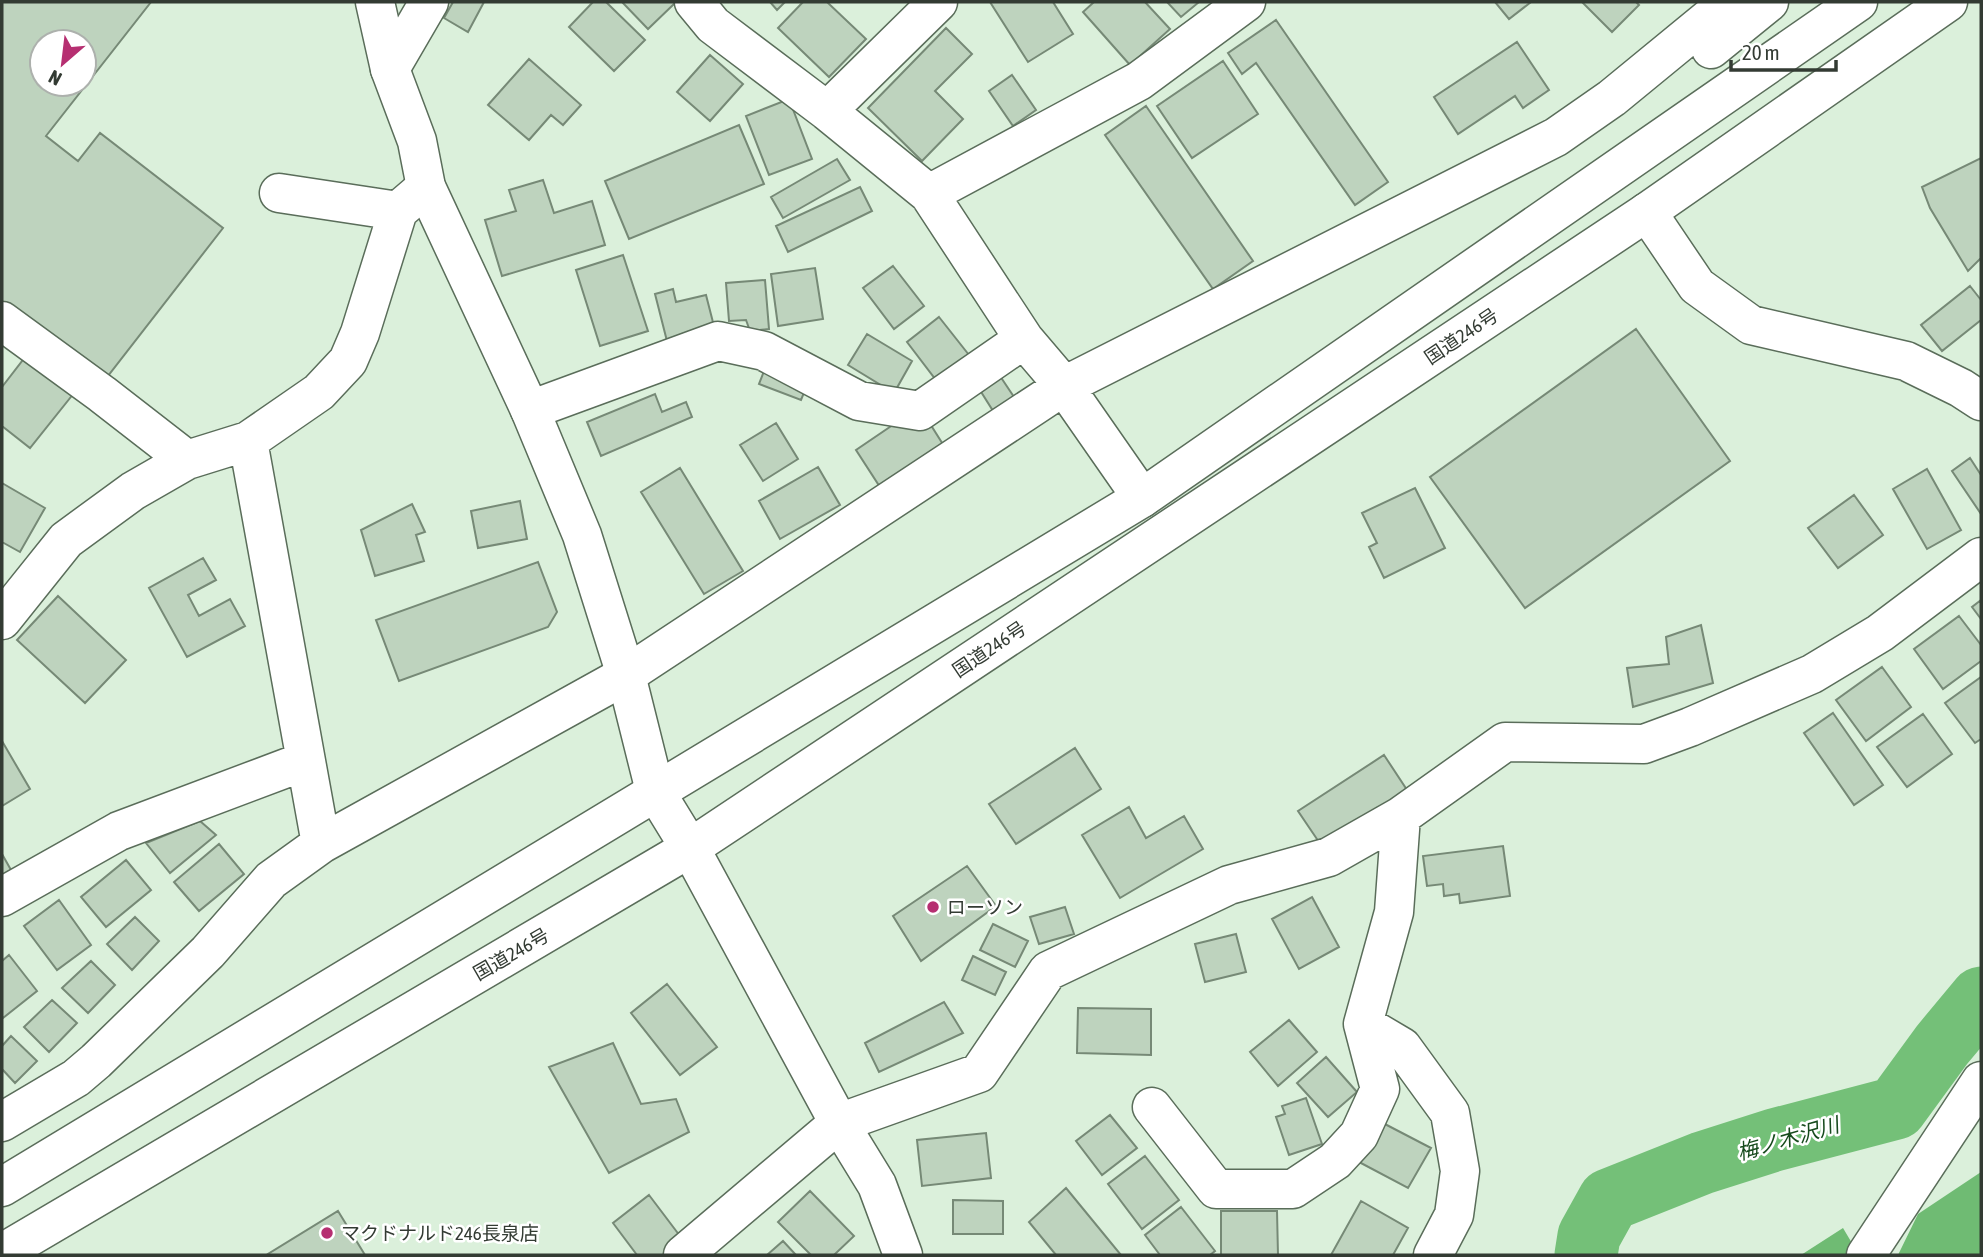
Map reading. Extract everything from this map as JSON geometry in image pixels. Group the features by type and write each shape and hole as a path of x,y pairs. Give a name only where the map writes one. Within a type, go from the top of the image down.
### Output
{"main road":[{"path":"4,611 66,540 133,491 187,460 248,441 319,392 348,361 412,199 417,141 390,69 375,2"},
{"path":"390,69 429,2"},
{"path":"694,2 713,25 827,111 929,194 1024,339 1065,386 1142,498"},
{"path":"827,111 938,2"},
{"path":"929,194 1139,81 1246,2"},
{"path":"2,1122 76,1078 96,1061 208,952 271,880 321,844 626,675 1065,386 1556,137 1612,98 1729,2"},
{"path":"1612,98 1642,105 1769,2"},
{"path":"2,1187 1142,498 1858,2"},
{"name":"国道246号","path":"2,1253 690,848 1647,212 1948,2"},
{"path":"279,193 412,199"},
{"path":"412,199 530,410 582,535 626,675 655,791 690,848 839,1123 877,1185 903,1255"},
{"path":"1647,212 1697,286 1751,325 1906,361 1981,401"},
{"path":"2,321 187,460"},
{"path":"530,410 718,341 764,351 859,401 920,411 1024,339"},
{"path":"248,441 321,844"},
{"path":"683,1255 839,1123 979,1073 1048,971 1229,885 1329,857 1401,816 1505,743 1644,744 1812,674 1880,633 1981,557"},
{"path":"2,897 119,831 305,761"},
{"path":"1152,1107 1216,1189 1293,1189 1335,1161 1359,1135 1380,1089 1363,1024 1394,912 1401,816"},
{"path":"1363,1024 1402,1047 1450,1113 1460,1171 1454,1215 1433,1255"},
{"path":"1866,1255 1981,1081"}],"green space":[{"path":"1981,1172 1981,1255 1898,1255 1918,1214"},
{"path":"1843,1228 1859,1255 1801,1255"}],"building":[{"path":"2,2 151,2 98,70 98,28 28,28 28,98 76,98 46,136 78,161 100,133 223,228 104,381 2,301"},
{"path":"453,2 484,2 468,32 444,18"},
{"path":"593,2 606,2 645,40 614,71 569,27"},
{"path":"622,2 673,2 675,3 648,29"},
{"path":"770,2 785,2 777,10"},
{"path":"803,2 827,2 866,39 829,77 778,28"},
{"path":"990,2 1053,2 1073,34 1028,62"},
{"path":"1094,2 1145,2 1170,29 1130,65 1083,12"},
{"path":"1167,2 1199,2 1181,17"},
{"path":"1495,2 1531,2 1509,19"},
{"path":"1582,2 1636,2 1639,5 1612,32"},
{"path":"1276,20 1388,182 1355,205 1256,63 1242,74 1228,53"},
{"path":"946,28 972,54 935,91 963,119 922,161 868,108"},
{"path":"1517,42 1549,90 1523,108 1515,96 1458,134 1434,97"},
{"path":"710,55 743,84 710,121 677,92"},
{"path":"529,59 581,105 563,125 551,115 529,140 488,105"},
{"path":"1223,61 1258,114 1192,158 1157,106"},
{"path":"1012,75 1036,110 1013,126 989,91"},
{"path":"789,99 812,159 769,175 746,116"},
{"path":"1146,106 1253,261 1213,289 1105,135"},
{"path":"739,125 764,184 629,239 605,181"},
{"path":"1981,158 1981,258 1968,271 1930,208 1922,187"},
{"path":"837,159 850,180 783,218 771,197"},
{"path":"543,180 554,213 592,201 605,245 502,276 485,220 516,211 509,190"},
{"path":"860,187 872,211 788,252 776,226"},
{"path":"623,255 648,331 600,346 576,270"},
{"path":"893,266 924,306 894,329 863,288"},
{"path":"815,268 823,319 778,326 771,274"},
{"path":"765,280 769,329 750,331 746,320 729,321 726,283"},
{"path":"1970,286 1981,300 1981,320 1942,351 1921,325"},
{"path":"673,289 676,302 706,295 716,334 668,345 655,294"},
{"path":"939,317 969,355 936,380 907,342"},
{"path":"1636,329 1730,461 1525,608 1430,477"},
{"path":"867,334 912,361 894,393 848,365"},
{"path":"26,356 74,393 30,448 2,426 2,387"},
{"path":"768,361 810,378 801,400 759,384"},
{"path":"998,373 1016,400 995,414 978,387"},
{"path":"655,394 662,412 686,402 692,417 601,456 587,422"},
{"path":"906,416 927,419 944,446 880,487 856,450"},
{"path":"776,423 798,459 763,481 740,445"},
{"path":"1970,458 1981,475 1981,514 1952,471"},
{"path":"818,467 840,505 780,539 759,501"},
{"path":"680,468 743,571 704,594 641,492"},
{"path":"1927,469 1961,530 1927,549 1893,489"},
{"path":"2,483 45,508 20,552 2,542"},
{"path":"1415,488 1445,548 1384,578 1369,547 1377,543 1362,513"},
{"path":"1854,495 1883,535 1838,568 1808,528"},
{"path":"520,501 527,539 478,548 471,511"},
{"path":"412,504 425,532 416,535 424,561 375,576 361,530"},
{"path":"203,558 216,580 188,595 199,616 230,599 245,626 187,657 149,588"},
{"path":"538,562 557,612 548,627 399,681 376,620"},
{"path":"58,596 126,660 85,703 17,640"},
{"path":"1981,600 1981,619 1972,607"},
{"path":"1959,616 1981,645 1981,661 1943,689 1914,649"},
{"path":"1701,625 1713,683 1633,707 1627,668 1669,664 1666,637"},
{"path":"1882,667 1911,707 1866,741 1836,700"},
{"path":"1981,677 1981,739 1975,743 1945,703"},
{"path":"1833,713 1883,785 1854,805 1804,733"},
{"path":"1923,714 1952,754 1907,787 1877,747"},
{"path":"2,741 30,789 2,806"},
{"path":"1075,748 1101,789 1016,844 989,804"},
{"path":"1384,755 1411,796 1325,851 1298,811"},
{"path":"1129,807 1146,838 1184,816 1203,849 1120,898 1082,835"},
{"path":"200,821 216,835 170,873 146,843"},
{"path":"219,844 244,874 199,911 174,882"},
{"path":"1503,846 1510,896 1460,903 1459,894 1444,896 1443,884 1427,886 1423,856"},
{"path":"2,854 11,870 2,876"},
{"path":"126,860 151,890 106,927 81,897"},
{"path":"967,866 996,906 921,961 893,916"},
{"path":"1312,897 1339,947 1299,969 1272,919"},
{"path":"59,900 91,945 57,970 24,926"},
{"path":"1065,907 1074,934 1039,944 1030,917"},
{"path":"135,917 159,941 132,970 107,944"},
{"path":"993,924 1028,941 1015,967 980,950"},
{"path":"1236,934 1246,972 1205,982 1195,944"},
{"path":"9,955 37,991 3,1018 2,961"},
{"path":"973,956 1006,972 995,995 962,980"},
{"path":"91,961 115,985 88,1013 62,988"},
{"path":"667,984 717,1047 680,1075 631,1013"},
{"path":"52,1000 77,1023 49,1052 24,1027"},
{"path":"944,1002 963,1033 879,1072 865,1043"},
{"path":"1078,1008 1151,1009 1151,1055 1077,1053"},
{"path":"1289,1020 1317,1052 1278,1086 1250,1052"},
{"path":"11,1036 37,1061 15,1083 2,1069 2,1046"},
{"path":"613,1043 641,1104 676,1099 689,1132 609,1173 549,1067"},
{"path":"1326,1057 1357,1092 1328,1117 1297,1083"},
{"path":"1306,1098 1322,1144 1289,1155 1276,1117 1285,1114 1282,1106"},
{"path":"1110,1115 1137,1148 1102,1175 1076,1141"},
{"path":"1381,1122 1431,1148 1408,1188 1359,1162"},
{"path":"986,1133 991,1178 922,1186 917,1140"},
{"path":"1145,1156 1179,1200 1142,1229 1108,1184"},
{"path":"1066,1188 1121,1255 1056,1255 1029,1222"},
{"path":"810,1191 854,1236 834,1255 811,1255 778,1222"},
{"path":"649,1195 683,1240 663,1255 637,1255 613,1223"},
{"path":"953,1200 1003,1201 1003,1234 953,1234"},
{"path":"1361,1201 1408,1228 1393,1255 1331,1255"},
{"path":"1181,1207 1215,1251 1210,1255 1160,1255 1145,1235"},
{"name":"マクドナルド246長泉店","path":"338,1211 365,1255 268,1254"},
{"path":"1221,1211 1277,1211 1278,1255 1221,1255"},
{"path":"783,1241 796,1255 767,1255"}],"waterway":[{"name":"梅ノ木沢川","path":"1586,1255 1589,1236 1609,1200 1702,1163 1774,1140 1896,1108 1942,1045 1981,998"}],"place":[{"name":"ローソン","path":"933,907"},
{"name":"マクドナルド246長泉店","path":"327,1233"}]}
